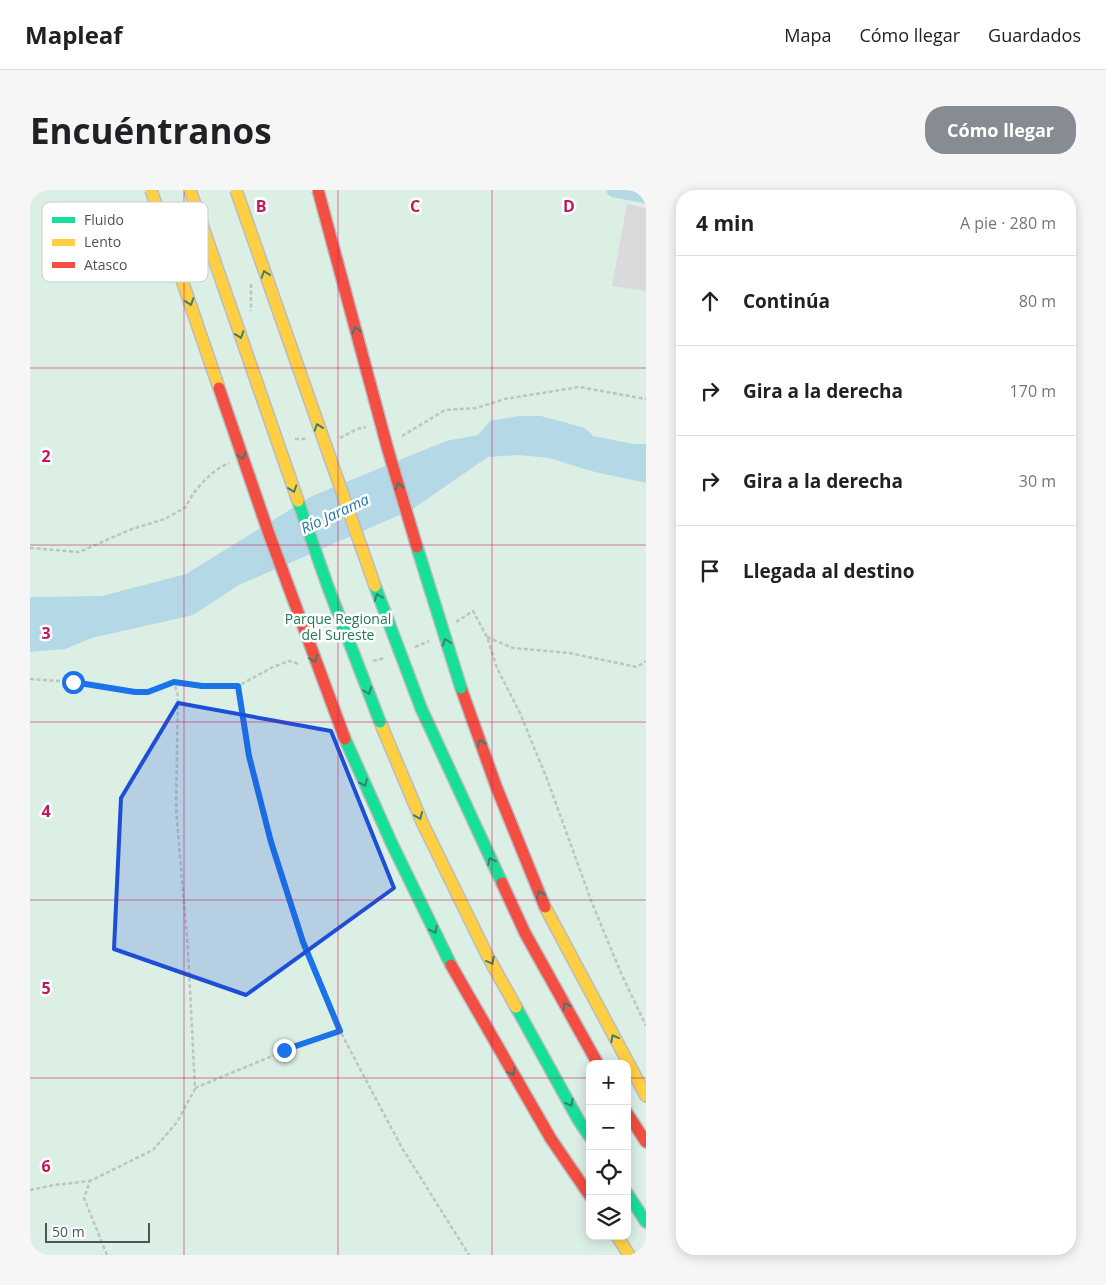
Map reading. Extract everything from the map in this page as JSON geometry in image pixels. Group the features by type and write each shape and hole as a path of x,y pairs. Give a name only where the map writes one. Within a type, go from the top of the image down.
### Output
{"highway":[{"path":"151,190 155,202"},
{"path":"190,190 194,202"},
{"path":"236,190 367,566 421,708 526,933 596,1060"},
{"path":"318,190 388,450 426,578 461,688 496,786 550,918 646,1096"},
{"path":"208,242 316,553 380,722 422,822 487,955 586,1131"},
{"path":"182,282 268,534 344,739 392,844 455,973 551,1139 589,1195"},
{"path":"631,1119 646,1142"},
{"path":"628,1195 646,1222"},
{"path":"619,1240 629,1255"}],"path":[{"path":"394,433 402,436 444,410 476,408 505,399 579,387 646,399"},
{"path":"333,438 342,438 357,429 371,427"},
{"path":"290,439 307,438"},
{"path":"30,548 79,552 132,529 165,519 186,507 190,496 220,467 236,461"},
{"path":"473,611 487,637 497,668 520,712 547,779 592,903 621,974 646,1026"},
{"path":"487,637 513,648 569,653 620,665 637,667 646,662"},
{"path":"30,679 73,682 135,692 148,692 174,682 202,686 238,686 273,667 290,661 302,664"},
{"path":"30,1190 90,1181 153,1150 177,1122 195,1089 188,950 176,809 178,696 174,682"},
{"path":"238,686 249,756 271,842 303,942 340,1031 402,1148 469,1255"},
{"path":"195,1089 284,1050 340,1031"},
{"path":"90,1181 84,1198 107,1255"}],"highlighted area":[{"path":"178,703 331,731 394,888 246,995 114,949 121,798"}],"green space":[{"name":"Parque Regional del Sureste","path":"30,190 646,190 646,1255 30,1255"}],"water":[{"name":"Río Jarama","path":"519,416 541,416 585,428 593,436 634,444 646,444 646,483 591,471 549,458 519,455 488,457 411,510 239,585 193,615 92,638 65,649 30,652 30,597 102,596 186,574 312,496 446,441 478,435 490,421"}],"building":[{"path":"627,204 646,208 646,291 612,286"}],"waterway":[{"path":"614,190 646,196"}],"traffic: fast":[{"path":"298,501 328,587 380,722"},
{"path":"417,547 461,688"},
{"path":"375,586 421,708"},
{"path":"421,708 502,883"},
{"path":"345,739 392,844 451,965"},
{"path":"516,1007 586,1131"},
{"path":"628,1195 646,1222"}],"traffic: slow":[{"path":"151,190 155,202"},
{"path":"190,190 194,202"},
{"path":"236,190 375,586"},
{"path":"208,242 298,501"},
{"path":"183,282 219,388"},
{"path":"380,722 422,822 487,955 516,1007"},
{"path":"545,907 646,1096"},
{"path":"620,1240 629,1255"}],"traffic: jam":[{"path":"318,190 388,450 417,547"},
{"path":"219,388 269,534 345,739"},
{"path":"461,688 496,786 545,907"},
{"path":"502,883 525,933 596,1060"},
{"path":"451,965 551,1139 589,1195"},
{"path":"631,1119 646,1142"}],"route":[{"path":"73,682 135,692 148,692 174,682 202,686 238,686 249,756 271,842 303,942 340,1031 284,1050"}]}
